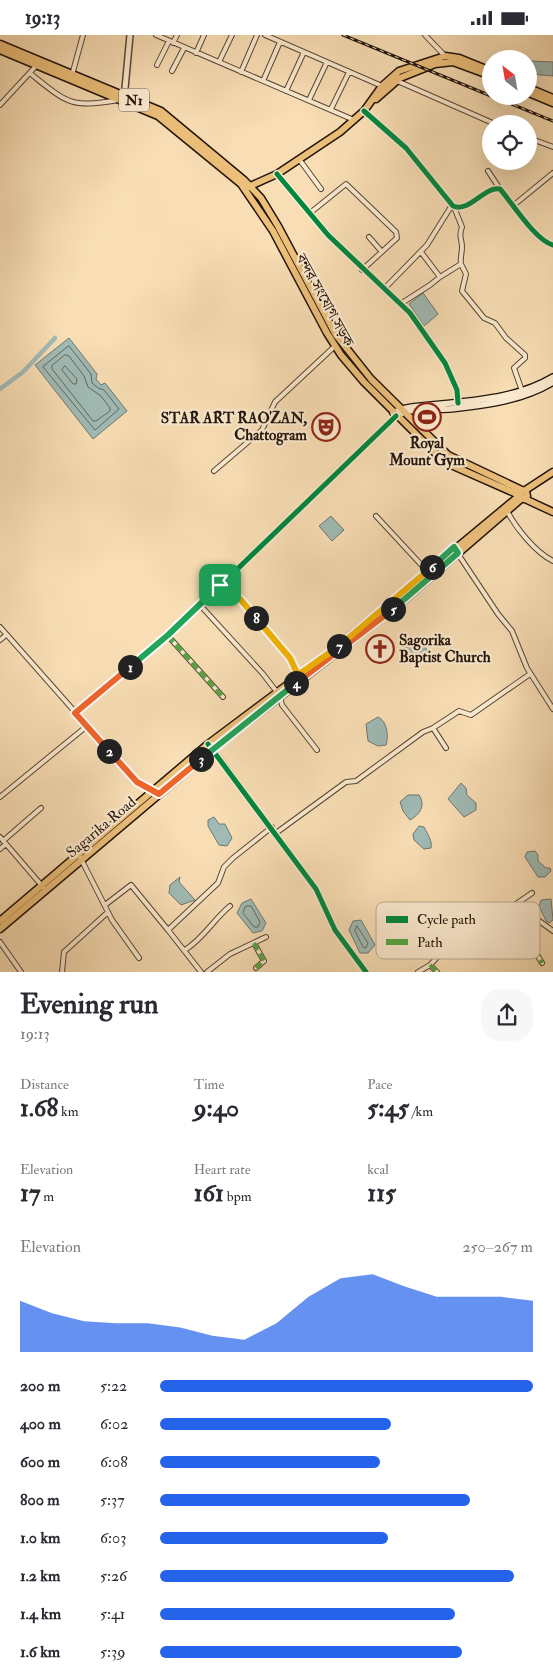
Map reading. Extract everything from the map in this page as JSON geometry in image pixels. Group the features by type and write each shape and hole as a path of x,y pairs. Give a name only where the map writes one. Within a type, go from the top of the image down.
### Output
{"main road":[{"name":"N1","path":"0,44 72,75 122,100"},
{"name":"N1","path":"0,50 158,116 247,187"},
{"path":"366,108 382,86 399,71 447,59 463,59 482,67"},
{"path":"247,187 277,174 354,120 395,80 447,59 482,73"},
{"path":"538,91 553,98"},
{"path":"538,97 553,103"},
{"name":"বন্দর সংযোগ সড়ক","path":"247,187 335,346 364,382 398,413"},
{"name":"বন্দর সংযোগ সড়ক","path":"247,187 260,198 278,226 336,335 398,413 444,462 479,479 553,508"},
{"path":"398,413 505,396 522,391 553,377"},
{"path":"398,413 500,402 536,391 553,382"},
{"path":"278,694 401,599 456,550 553,472"},
{"path":"523,495 553,477"},
{"name":"বন্দর সংযোগ সড়ক","path":"523,495 553,512"},
{"path":"278,694 298,675 401,599 427,571 456,550"},
{"name":"Sagarika Road","path":"0,921 80,858 210,746 278,694"},
{"name":"Sagarika Road","path":"0,929 44,888"}],"street":[{"path":"72,75 83,35"},
{"path":"31,74 62,99 74,104 122,100 130,35"},
{"path":"156,35 354,120"},
{"path":"157,65 177,35"},
{"path":"196,53 204,35"},
{"path":"219,62 232,35"},
{"path":"241,72 257,35"},
{"path":"265,35 382,86"},
{"path":"425,35 447,59"},
{"path":"263,81 280,42"},
{"path":"172,71 184,48"},
{"path":"286,91 304,52"},
{"path":"309,100 327,63"},
{"path":"0,105 31,74 36,66"},
{"path":"331,109 349,72"},
{"path":"395,80 482,118"},
{"path":"366,108 406,148 452,206 462,227 459,235 462,247 459,256 466,274 462,291 484,319 495,323 506,338 525,355 525,358 514,369 522,391"},
{"path":"537,141 553,147"},
{"path":"299,159 321,189"},
{"path":"488,171 500,189 540,237 553,245"},
{"path":"514,205 553,173"},
{"path":"277,174 362,270 402,303 445,363 456,390 458,403"},
{"path":"310,213 346,184 398,235 362,270"},
{"path":"452,206 462,207 494,189 500,189"},
{"path":"385,288 421,252 452,206"},
{"path":"369,237 382,252"},
{"path":"421,252 440,277"},
{"path":"402,303 461,264"},
{"path":"214,471 262,430 275,402 335,346"},
{"path":"75,713 168,635 398,413"},
{"path":"506,509 511,519 531,542 553,561"},
{"path":"376,516 427,571"},
{"path":"456,550 498,614 512,631 530,674 553,709"},
{"path":"220,585 241,600 290,658 298,675"},
{"path":"200,605 263,674 278,694 282,705 317,750"},
{"path":"0,627 137,782 157,792"},
{"path":"0,640 6,635"},
{"path":"168,635 223,697"},
{"path":"276,833 346,783 356,781 423,732 433,728 459,711 471,715 530,674"},
{"path":"0,797 87,726"},
{"path":"433,728 446,748"},
{"path":"210,746 272,827 316,889 331,922 366,972"},
{"path":"0,849 3,841 41,808"},
{"path":"168,930 218,883 224,867 233,858 272,827"},
{"path":"3,841 44,888"},
{"path":"80,858 117,929 139,959"},
{"path":"105,905 131,885 201,972"},
{"path":"519,902 532,893"},
{"path":"185,950 210,929 216,918 230,906"},
{"path":"62,972 64,952 108,912"},
{"path":"540,921 553,931"},
{"path":"207,972 230,954 266,937"},
{"path":"0,942 21,972"},
{"path":"254,943 264,961 256,968"},
{"path":"418,972 436,959"},
{"path":"540,959 542,963"},
{"path":"430,965 437,972"}],"water":[{"path":"538,61 553,62 553,76 538,75"},
{"path":"423,293 438,314 424,326 409,304"},
{"path":"69,338 97,374 96,379 101,385 105,383 127,411 93,439 35,365"},
{"path":"331,516 344,530 332,541 319,526"},
{"path":"420,638 430,656 415,666 404,649"},
{"path":"378,717 387,729 386,745 378,746 368,741 366,724"},
{"path":"461,783 466,788 467,795 476,803 476,810 464,817 448,799"},
{"path":"408,795 419,795 422,803 417,815 410,820 403,811 400,802"},
{"path":"214,817 219,824 225,824 232,838 227,846 219,845 208,826 208,820"},
{"path":"419,826 424,827 430,840 431,848 424,849 414,840 413,834"},
{"path":"535,851 538,855 538,861 546,868 550,868 551,871 545,877 538,877 525,857 527,852"},
{"path":"180,877 179,882 195,900 181,905 169,893 170,885"},
{"path":"251,899 266,923 262,931 253,933 237,913 242,903"},
{"path":"551,899 553,920 549,923 546,921 540,908 541,900"},
{"path":"361,920 375,945 368,953 360,953 349,930 353,921"}],"waterway":[{"path":"0,389 23,372 55,338"}],"railway":[{"path":"343,35 482,92"},
{"path":"514,105 553,121"}],"marked path":[{"path":"168,636 223,697"},
{"path":"254,943 264,961 256,968"},
{"path":"540,959 542,963"},
{"path":"430,965 437,972"}],"cycle path":[{"path":"364,111 406,148 453,206 465,206 488,191 500,189 532,229 546,242 553,245"},
{"path":"277,174 328,235 410,313 445,363 457,390 458,403"},
{"path":"75,713 168,636 396,416"},
{"path":"208,744 316,889 335,930 366,972"}],"place":[{"name":"Royal Mount Gym","path":"427,417"},
{"name":"STAR ART RAOZAN, Chattogram","path":"326,427"},
{"name":"Sagorika Baptist Church","path":"380,649"}],"route":[{"path":"454,547 458,553 403,601 246,722 159,794 137,782 75,713 168,635 220,585 226,587 241,600 290,658 298,675 332,651 387,607 454,547"}]}
